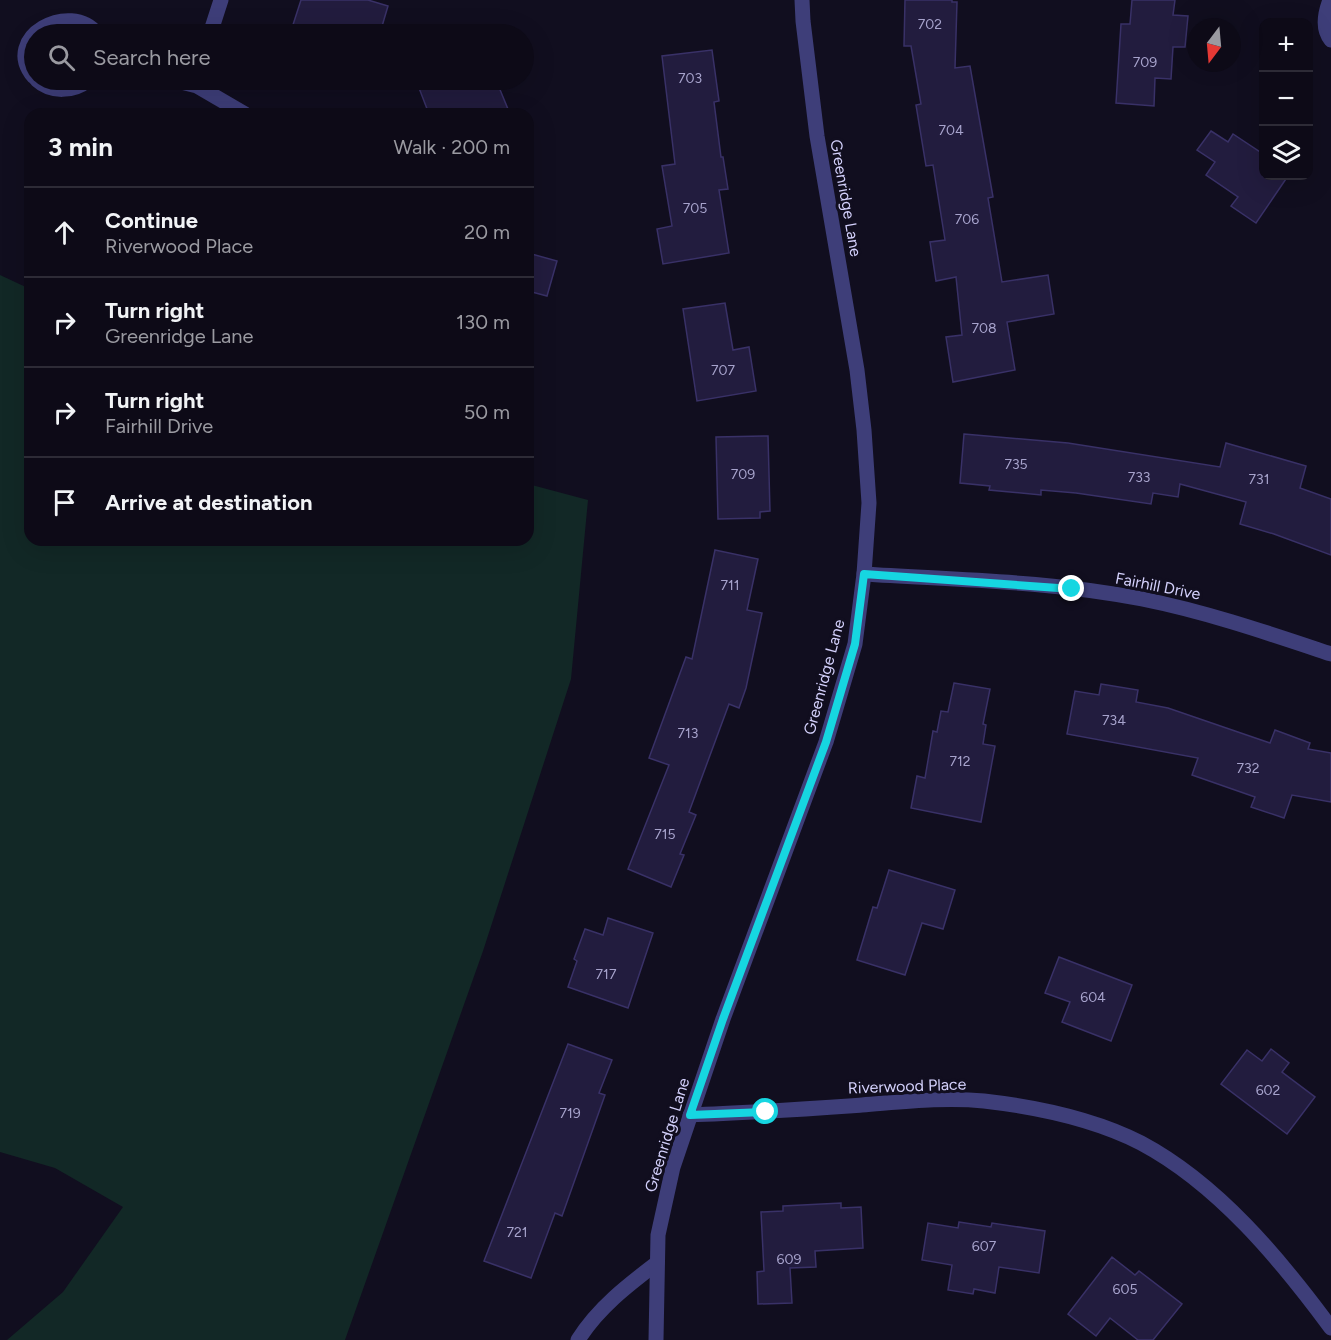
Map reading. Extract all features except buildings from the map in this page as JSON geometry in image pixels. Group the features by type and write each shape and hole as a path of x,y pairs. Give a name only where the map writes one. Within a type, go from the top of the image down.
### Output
{"street":[{"path":"213,24 221,0"},
{"name":"Greenridge Lane","path":"656,1340 658,1235 673,1167 723,1019 826,742 855,644 864,574 869,503 864,430 857,370 817,136 802,0"},
{"path":"1329,0 1325,13 1326,34 1331,40"},
{"path":"37,24 42,19 56,14 71,14 88,24"},
{"path":"208,90 236,108"},
{"name":"Fairhill Drive","path":"864,574 1023,584 1141,599 1221,617 1331,654"},
{"name":"Riverwood Place","path":"690,1115 926,1100 983,1101 1089,1123 1130,1138 1157,1153 1232,1210 1296,1280 1331,1328"},
{"path":"578,1340 585,1328 615,1295 657,1263"}],"green space":[{"path":"0,275 24,286 24,546 534,546 534,486 588,500 571,679 483,951 345,1340 7,1340 63,1292 123,1207 55,1168 0,1152"}],"route":[{"path":"766,1112 690,1115 723,1019 826,742 855,644 864,574 1072,589"}]}
